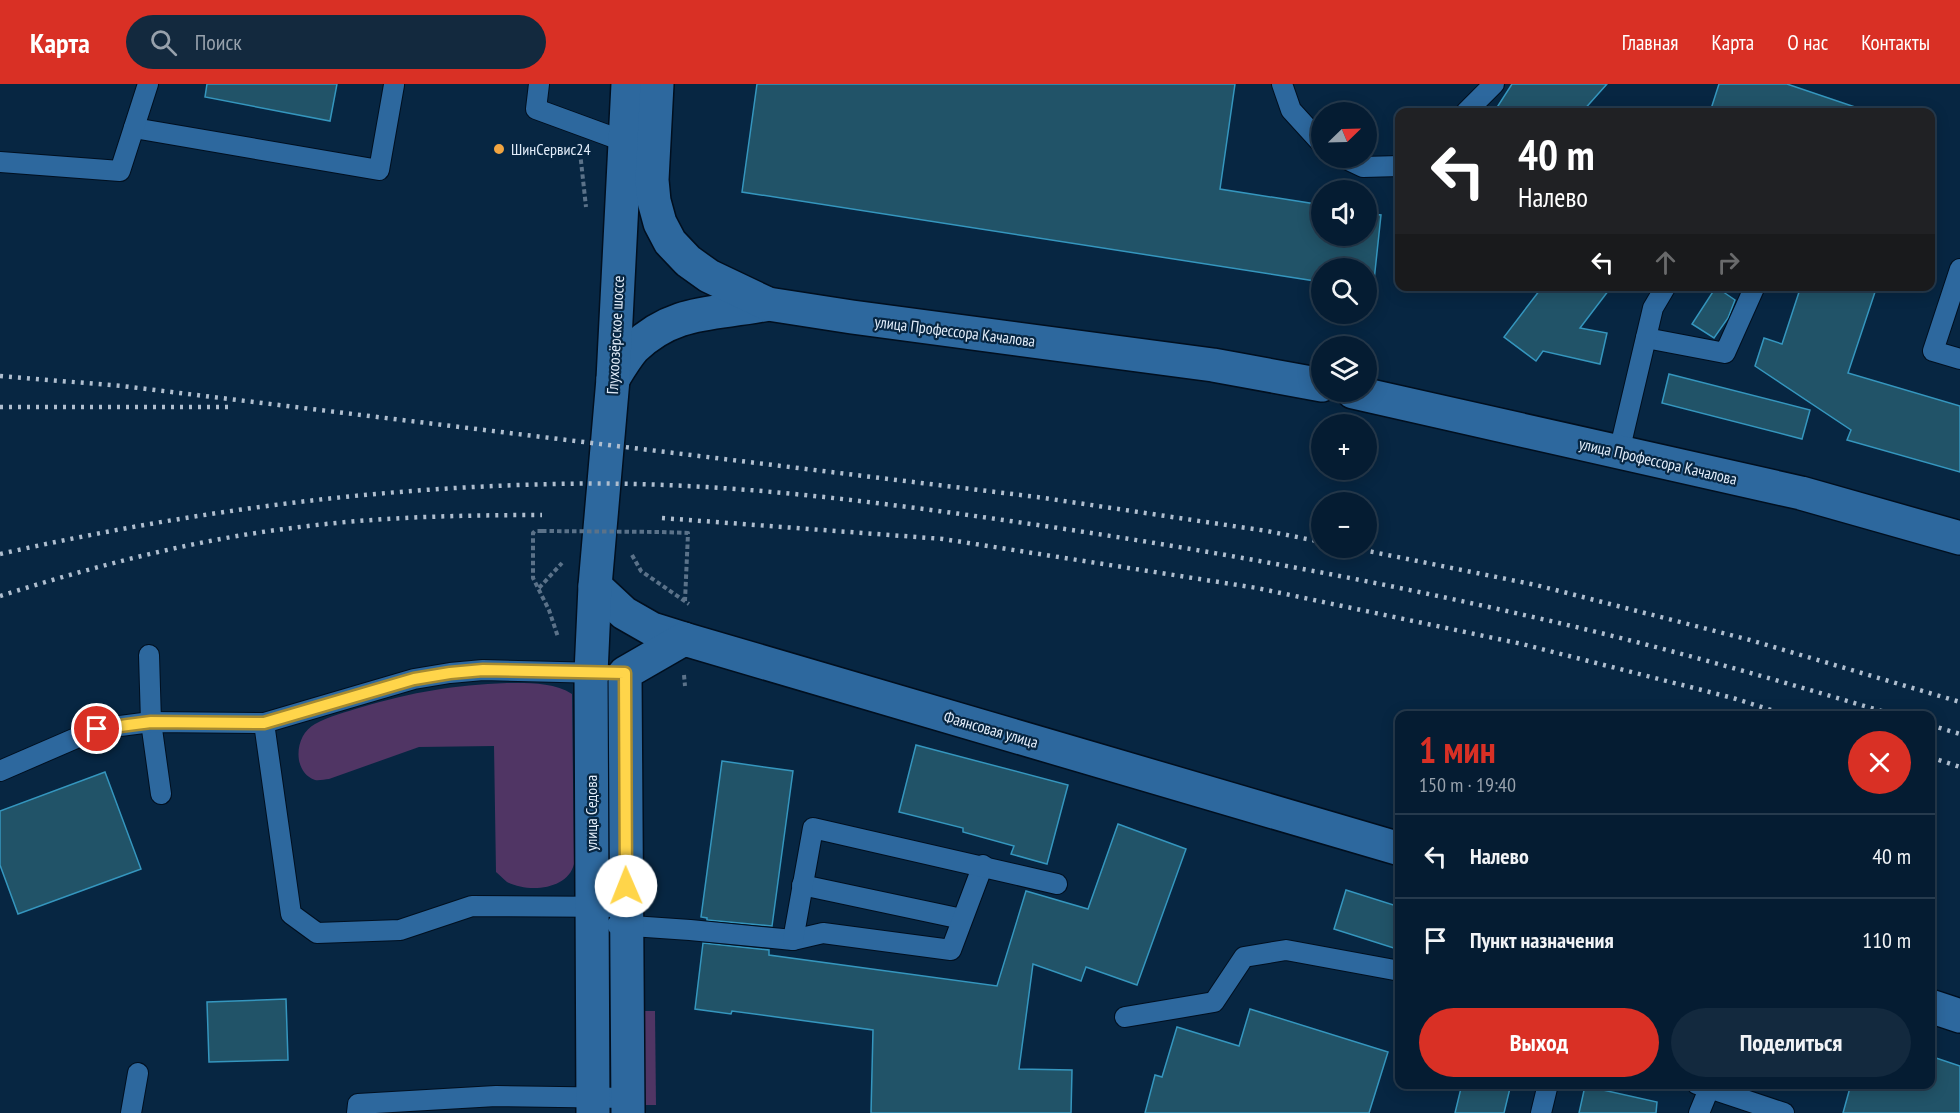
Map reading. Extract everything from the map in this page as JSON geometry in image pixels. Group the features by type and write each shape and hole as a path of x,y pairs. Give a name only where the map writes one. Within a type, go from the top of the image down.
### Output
{"street":[{"name":"Глухоозёрское шоссе","path":"628,84 639,143 652,180 654,201 660,223 670,242 688,261 709,276 768,304"},
{"name":"Глухоозёрское шоссе","path":"595,586 613,379 639,143 657,84"},
{"name":"улица Профессора Качалова","path":"613,379 632,350 666,325 686,316 733,311 768,304 1213,365 1311,383"},
{"name":"улица Профессора Качалова","path":"1377,397 1801,493 1960,537"},
{"name":"Фаянсовая улица","path":"595,586 624,613 652,629 1395,848"},
{"name":"улица Седова","path":"593,1105 591,673 595,586"},
{"path":"628,1106 625,673 684,639"},
{"path":"1935,1008 1960,1016"}],"lane":[{"path":"0,162 120,171 148,84"},
{"path":"539,84 536,109 639,143"},
{"path":"1282,84 1291,110 1311,132"},
{"path":"1470,108 1494,84"},
{"path":"134,128 379,170 394,85"},
{"path":"1377,167 1395,166"},
{"path":"1960,269 1933,351 1960,359"},
{"path":"1619,452 1653,308 1663,291"},
{"path":"1646,338 1725,353 1753,291"},
{"path":"149,655 151,722 161,794"},
{"path":"0,771 97,729 151,722 264,723 414,679 450,673 483,670 625,673"},
{"path":"264,723 291,914 316,933 400,930 472,906 626,917 690,930 793,940 823,933 951,950 983,866"},
{"path":"793,940 813,828 1057,884"},
{"path":"802,885 962,919"},
{"path":"1125,1017 1214,1002 1244,957 1286,950 1395,970"},
{"path":"131,1113 138,1073"},
{"path":"1541,1113 1547,1089"},
{"path":"1699,1113 1705,1089"},
{"path":"1717,1089 1784,1113"},
{"path":"357,1113 357,1104 496,1096 628,1106"}],"path":[{"path":"533,578 533,533 535,531 688,533 685,602"}],"shaded area":[{"path":"507,683 549,685 572,694 574,864 570,873 556,884 536,888 525,887 507,882 496,872 494,746 419,747 329,779 320,780 308,776 299,762 300,744 308,729 344,712 416,693 469,685"},
{"path":"645,1011 655,1011 656,1105 645,1105"}],"building":[{"path":"207,84 337,84 330,121 205,97"},
{"path":"757,84 1235,84 1220,189 1311,203 1311,246 1377,246 1377,214 1381,215 1376,258 1311,258 1311,280 742,192"},
{"path":"1512,84 1607,84 1586,108 1497,108"},
{"path":"1719,84 1787,84 1858,108 1711,108"},
{"path":"1539,291 1608,291 1580,328 1607,333 1600,364 1543,351 1536,361 1504,337"},
{"path":"1713,291 1722,291 1735,300 1728,318 1714,338 1692,324"},
{"path":"1799,291 1875,291 1848,373 1960,406 1960,472 1847,440 1851,430 1755,366 1764,338 1782,344"},
{"path":"1669,374 1810,410 1802,439 1662,403"},
{"path":"916,745 1068,785 1047,864 1011,854 1014,846 963,832 963,828 899,812"},
{"path":"722,761 793,771 772,926 707,920 701,917"},
{"path":"105,772 141,869 18,914 0,865 0,811"},
{"path":"1118,824 1186,849 1137,985 1086,967 1081,981 1033,964 1019,1069 1072,1070 1071,1113 871,1113 873,1030 732,1011 731,1014 695,1009 703,943 769,950 769,955 997,986 1026,891 1088,909"},
{"path":"1346,890 1395,905 1395,948 1334,929"},
{"path":"286,999 288,1060 209,1062 207,1002"},
{"path":"1250,1009 1388,1052 1369,1113 1145,1113 1155,1075 1162,1077 1177,1027 1239,1046"},
{"path":"1935,1058 1960,1066 1960,1113 1843,1113 1850,1089 1935,1089"},
{"path":"1461,1089 1510,1089 1504,1113 1455,1113"},
{"path":"1584,1089 1598,1089 1657,1102 1656,1113 1579,1113"}],"railway":[{"path":"0,376 122,386 1037,497 1267,531 1311,540"},
{"path":"0,407 233,407"},
{"path":"0,554 208,514 415,491 485,486 617,484 677,485 798,494 918,508 1160,544 1464,601 1618,637 1881,711"},
{"path":"0,596 144,555 255,533 386,519 542,515"},
{"path":"662,518 943,539 1257,588 1522,644 1733,698 1774,711"},
{"path":"1377,553 1536,585 1750,640 1960,702"},
{"path":"1935,726 1960,734"},
{"path":"1935,759 1960,767"}],"place":[{"name":"ШинCервис24","path":"499,149"}],"route":[{"path":"97,729 151,722 264,723 414,679 450,673 483,670 625,673 626,886"}]}
